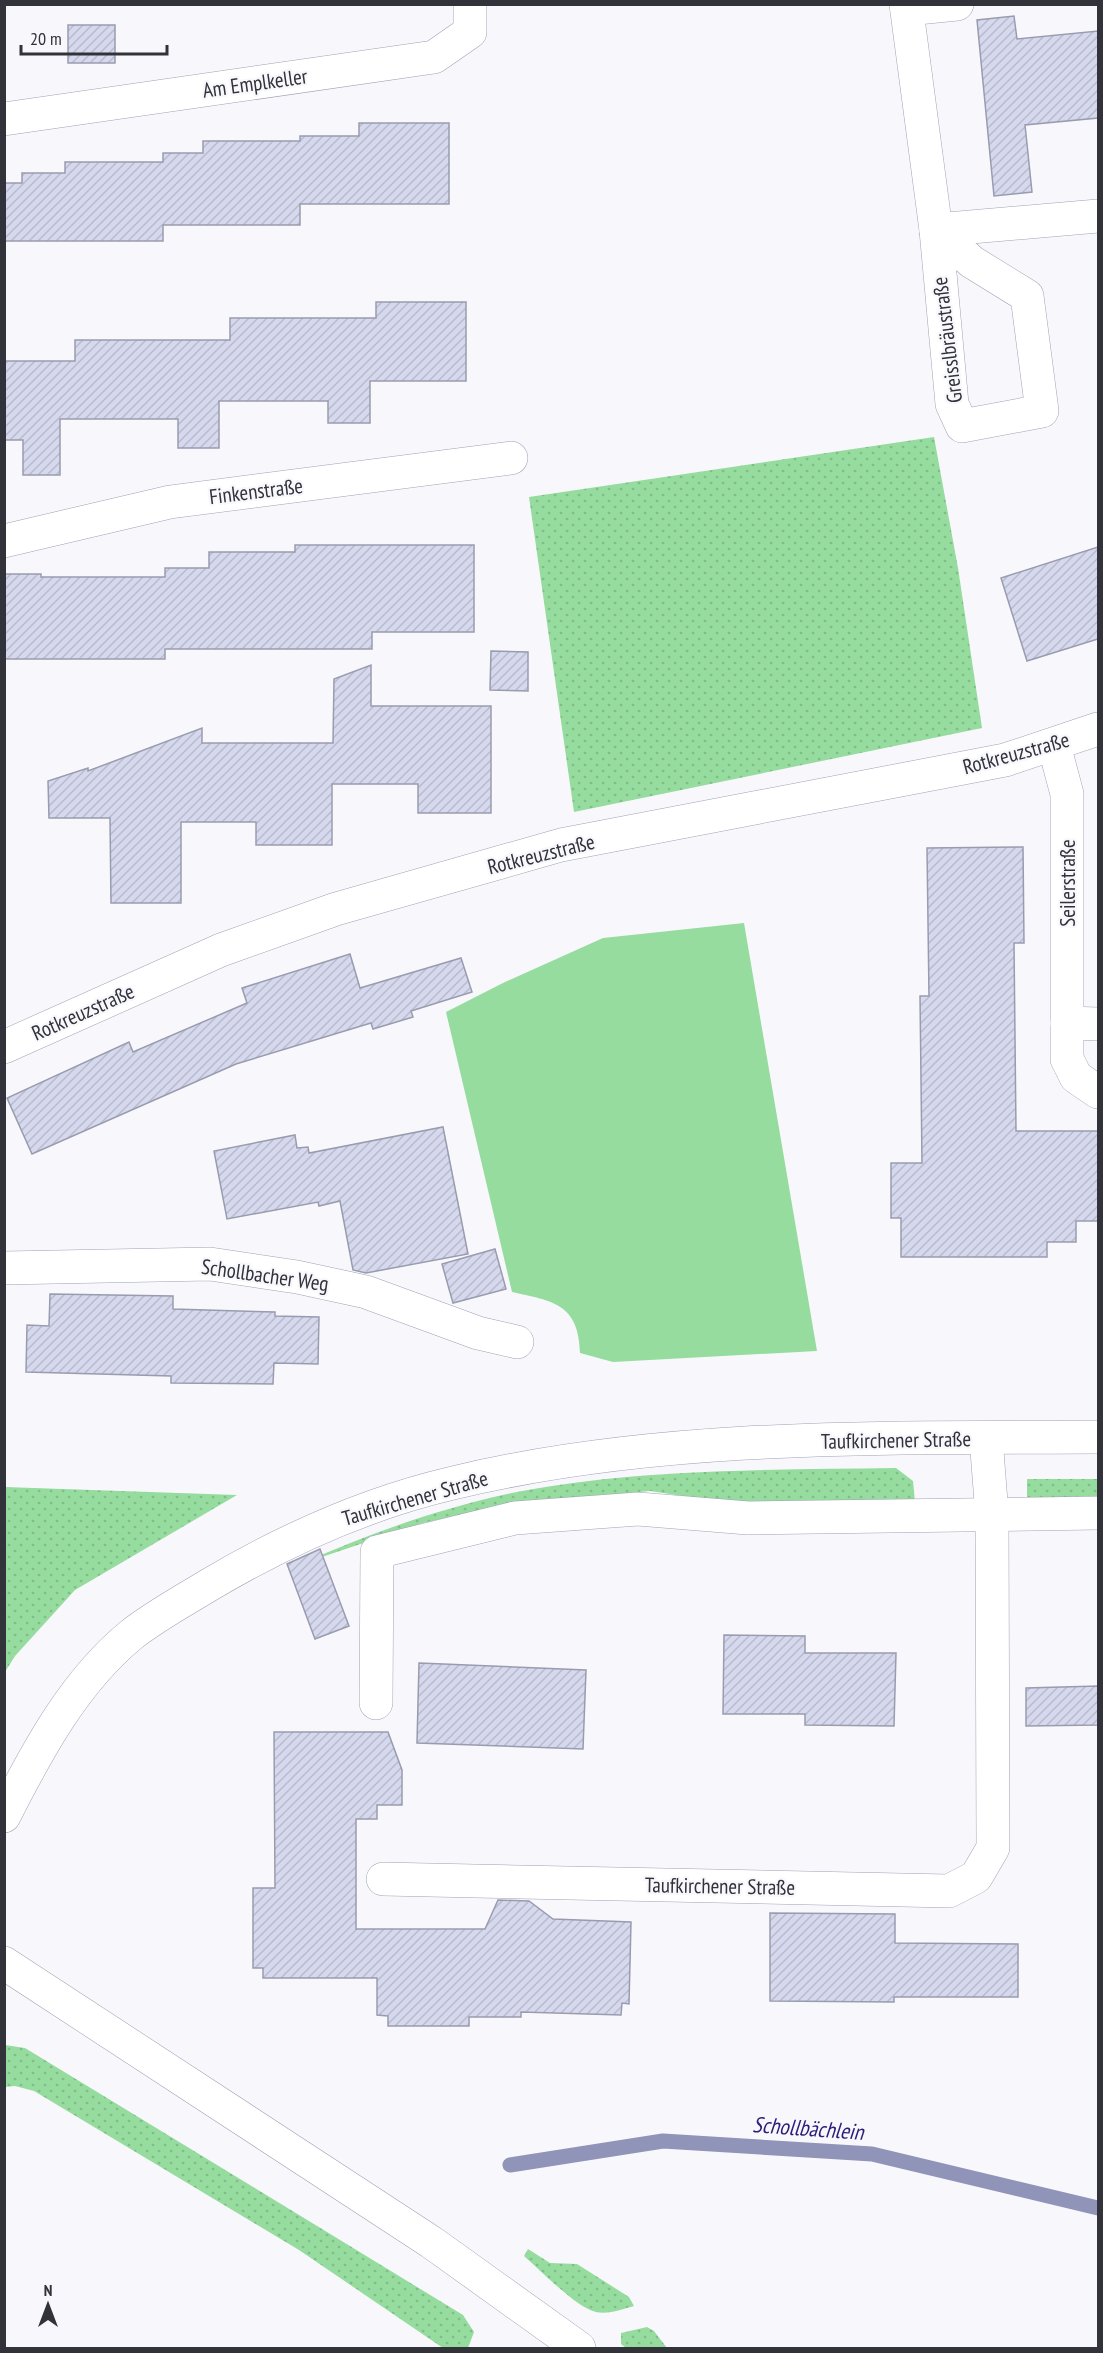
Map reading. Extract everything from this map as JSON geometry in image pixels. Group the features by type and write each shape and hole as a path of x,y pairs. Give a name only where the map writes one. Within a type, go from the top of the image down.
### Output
{"street":[{"name":"Am Emplkeller","path":"4,119 434,57 470,32 470,4"},
{"path":"906,7 957,4"},
{"name":"Greisslbräustraße","path":"906,7 936,230 952,404 962,426 1042,411 1027,296 972,262 936,230"},
{"path":"936,230 1098,216"},
{"name":"Finkenstraße","path":"4,541 170,502 511,458"},
{"name":"Rotkreuzstraße","path":"4,1047 221,950 336,909 561,845 1005,760 1098,729"},
{"name":"Seilerstraße","path":"1054,745 1067,794 1083,1023 1067,1059 1076,1077 1098,1092"},
{"name":"Schollbacher Weg","path":"4,1268 210,1264 232,1267 297,1277 366,1292 478,1333 517,1342"},
{"name":"Taufkirchener Straße","path":"4,1816 73,1696 131,1636 235,1569 337,1520 452,1483 597,1457 721,1446 1098,1437"},
{"name":"Taufkirchener Straße","path":"382,1879 526,1888 949,1891 976,1877 993,1848 992,1515 986,1438"},
{"name":"Taufkirchener Straße","path":"375,1704 377,1552 515,1518 638,1509 747,1518 1098,1512"},
{"path":"4,1963 431,2242 579,2349"}],"green space":[{"path":"934,437 958,568 982,728 574,812 529,497"},
{"path":"744,923 817,1351 613,1362 580,1353 575,1324 569,1315 551,1302 512,1292 446,1012 503,983 603,938"},
{"path":"896,1468 913,1481 915,1502 749,1506 650,1491 510,1504 423,1523 301,1564 428,1515 480,1500 555,1486 603,1479 701,1472"},
{"path":"1027,1479 1098,1479 1098,1498 1027,1499"},
{"path":"5,1487 237,1495 75,1590 15,1656 5,1672"},
{"path":"5,2045 25,2048 463,2315 474,2332 468,2348 443,2348 299,2250 34,2091 15,2086 5,2087"},
{"path":"528,2249 550,2263 577,2264 629,2297 634,2306 605,2313 588,2309 569,2296 524,2256"},
{"path":"647,2327 654,2331 667,2348 626,2348 621,2344 621,2333"}],"building":[{"path":"1014,16 1017,39 1098,31 1098,118 1025,125 1032,192 994,196 977,20"},
{"path":"68,25 115,25 115,63 68,63"},
{"path":"359,123 449,123 449,204 300,204 300,225 163,225 163,241 4,241 4,183 22,183 22,173 65,173 65,162 163,162 163,153 203,153 203,141 300,141 300,136 359,136"},
{"path":"376,302 466,302 466,381 370,381 370,423 328,423 328,401 219,401 219,448 178,448 178,419 60,419 60,475 23,475 23,440 4,440 4,361 75,361 75,340 230,340 230,318 376,318"},
{"path":"295,545 474,545 474,632 372,632 372,649 165,649 165,659 4,659 4,574 41,574 41,577 165,577 165,568 209,568 209,552 295,552"},
{"path":"1098,547 1098,639 1027,661 1001,578"},
{"path":"491,651 528,652 528,691 490,690"},
{"path":"371,665 371,706 491,706 491,813 418,813 418,784 332,784 332,845 256,845 256,822 181,822 181,903 111,903 110,818 49,818 48,781 88,768 88,771 202,728 202,743 333,743 334,679"},
{"path":"1023,847 1024,943 1014,943 1016,1131 1098,1131 1098,1221 1076,1221 1076,1242 1047,1242 1047,1257 901,1257 901,1218 891,1218 891,1163 922,1163 920,996 929,996 927,848"},
{"path":"350,954 360,988 461,958 472,992 411,1011 413,1017 373,1029 371,1023 236,1064 32,1154 7,1098 129,1042 133,1052 247,1003 242,988"},
{"path":"443,1127 468,1254 366,1273 353,1270 340,1201 319,1206 318,1202 227,1219 214,1151 295,1135 297,1148 308,1147 309,1153"},
{"path":"495,1249 506,1289 453,1303 442,1264"},
{"path":"50,1294 173,1296 173,1309 275,1312 275,1316 319,1317 318,1364 274,1363 273,1384 171,1383 171,1376 26,1372 27,1325 49,1326"},
{"path":"320,1549 349,1626 315,1639 287,1564"},
{"path":"724,1635 805,1636 805,1653 896,1653 894,1726 805,1725 805,1714 723,1714"},
{"path":"419,1663 586,1670 583,1749 417,1743"},
{"path":"1098,1686 1098,1725 1026,1726 1026,1688"},
{"path":"274,1732 388,1732 402,1770 402,1805 377,1805 377,1819 356,1819 356,1929 485,1929 498,1900 529,1901 553,1919 631,1922 629,2004 622,2003 621,2015 521,2012 521,2017 469,2017 469,2026 388,2026 388,2016 377,2015 377,1978 263,1978 263,1968 253,1968 253,1888 275,1888"},
{"path":"770,1913 895,1914 895,1943 1018,1944 1018,1997 894,1997 894,2002 770,2001"}],"waterway":[{"name":"Schollbächlein","path":"510,2165 663,2141 872,2154 1098,2208"}]}
